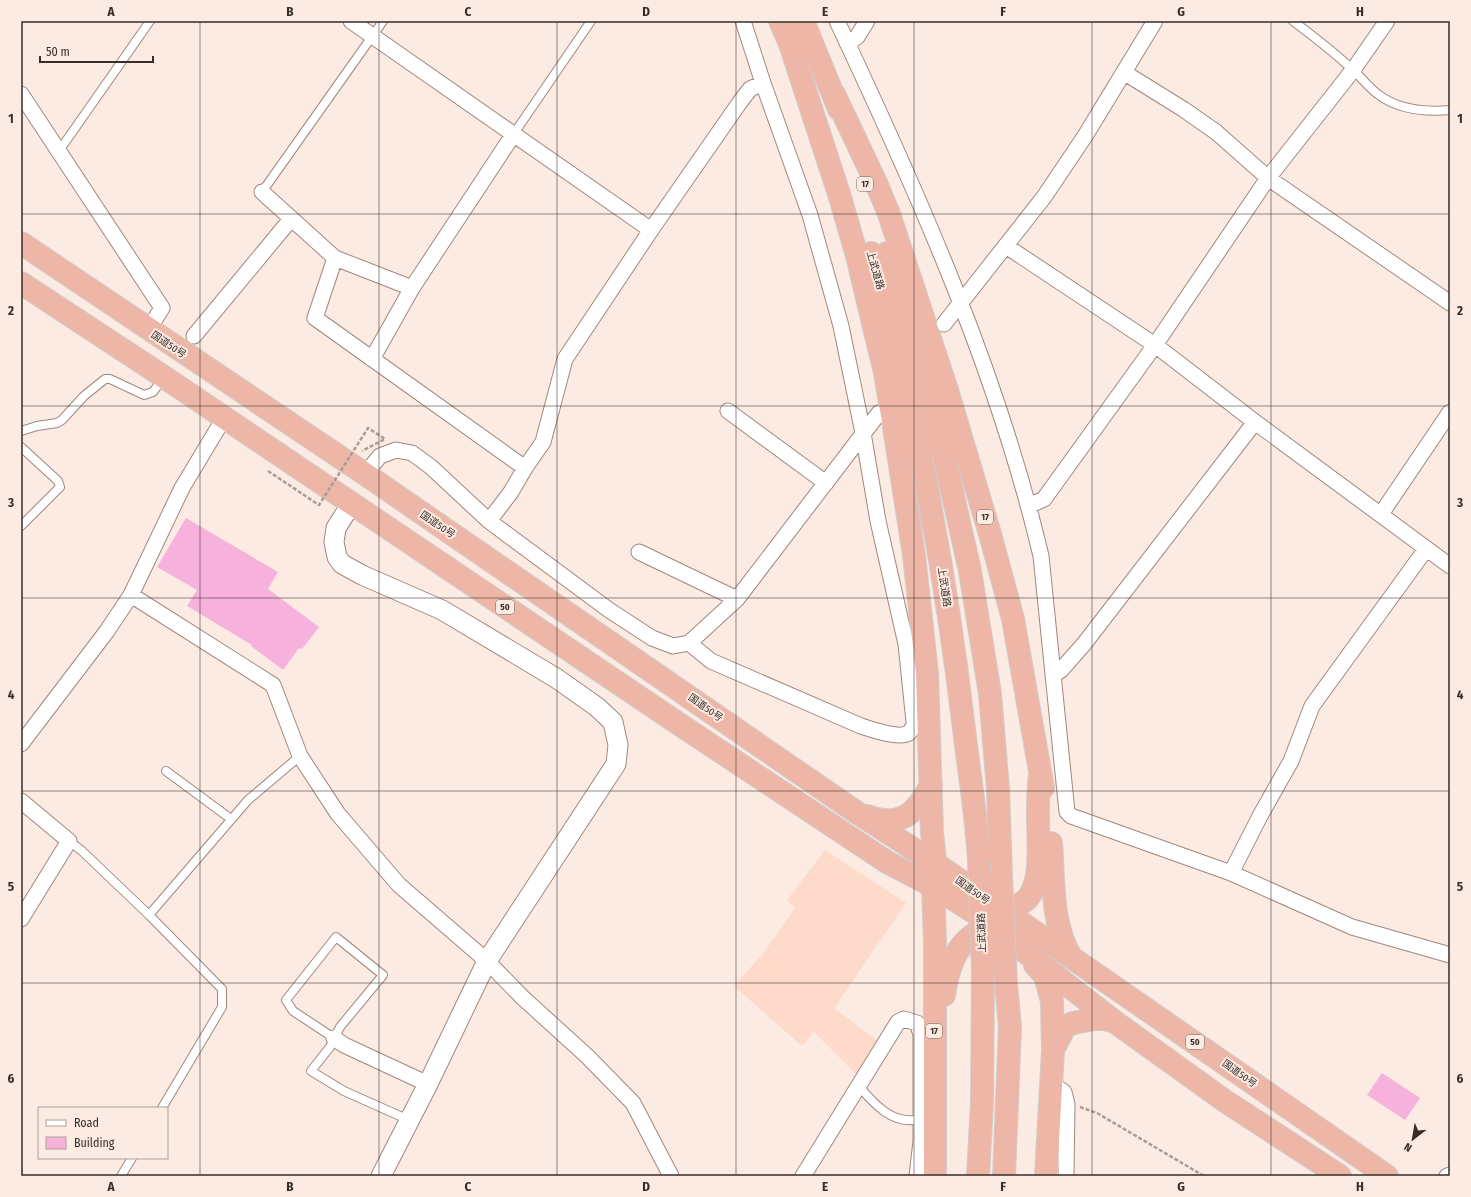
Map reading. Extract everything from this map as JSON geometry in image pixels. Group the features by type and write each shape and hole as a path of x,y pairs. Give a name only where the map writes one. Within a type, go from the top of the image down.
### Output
{"highway":[{"name":"上武道路","path":"780,21 830,131 873,261 903,376 921,455 949,608 979,862 983,970 982,1102 978,1176"},
{"name":"上武道路","path":"803,21 834,94 893,274 945,460 961,524 978,615 990,694 998,789 1006,984 1010,1027 1004,1176"},
{"name":"17","path":"791,47 842,204 857,256 886,380 914,555 927,673 935,863"},
{"name":"17","path":"834,94 889,214 947,390 992,541 1013,619 1048,812 1057,920 1064,945 1071,957"},
{"name":"国道50号","path":"21,243 148,330 365,474 856,812 935,863 997,918 1022,950 1115,1022 1225,1101 1340,1176"},
{"name":"国道50号","path":"21,283 164,377 868,849 933,886 975,913"},
{"name":"17","path":"975,913 997,918 1027,899 1036,881 1038,873 1038,805 1040,773"},
{"path":"856,812 882,820 895,820 905,817 917,807 931,785"},
{"path":"935,863 949,886 975,913"},
{"name":"17","path":"933,886 935,942 934,1046 928,1118 936,1176"},
{"path":"934,1046 940,1038 945,990 954,955 972,936 997,918"},
{"name":"国道50号","path":"997,918 1022,924 1387,1176"},
{"path":"1022,950 1045,976 1052,1001 1052,1089 1046,1176"},
{"path":"1053,1050 1065,1027 1073,1023 1100,1018 1115,1022"}],"street":[{"path":"351,21 651,230"},
{"path":"689,643 711,661 861,726 902,735 907,735 912,731 914,722 906,644 878,521 863,433 841,326 810,215 763,83 744,21"},
{"path":"837,21 907,176 960,304 987,376 1028,506 1041,556 1048,638 1054,675 1067,812 1071,816 1231,873 1352,927 1450,956"},
{"path":"847,43 857,37 867,21"},
{"path":"944,324 1044,197 1125,73 1155,21"},
{"path":"1028,506 1044,498 1155,345 1268,178 1353,70 1387,21"},
{"path":"1125,73 1183,109 1216,132 1268,178 1450,303"},
{"path":"490,520 511,492 542,442 564,359 740,102 750,89 763,83"},
{"path":"21,94 162,308 148,330"},
{"path":"372,359 412,288 513,135"},
{"path":"262,192 335,258 412,288"},
{"path":"194,336 291,219"},
{"path":"1006,246 1155,345 1255,422 1450,566"},
{"path":"335,258 316,318 525,468"},
{"path":"728,411 826,484"},
{"path":"1381,514 1450,412"},
{"path":"365,474 380,456 396,450 412,453 431,467 490,520 609,610 652,638 672,646 689,643 737,599 879,413"},
{"path":"21,744 107,631 131,595 182,488 224,418"},
{"path":"1054,675 1061,670 1084,644 1255,422"},
{"path":"352,503 336,528 334,542 337,557 342,564 362,575 442,610 556,678 597,706 613,722 618,745 616,764 487,961 428,1084 381,1176"},
{"path":"1231,873 1260,816 1291,761 1312,706 1426,549"},
{"path":"639,552 737,599"},
{"path":"131,595 272,685 300,756 338,814 399,885 487,961 522,998 587,1056 634,1103 671,1176"},
{"path":"21,801 68,841 21,919"},
{"path":"804,1176 858,1085 898,1022 904,1019 913,1020 919,1026 921,1034 928,1118 921,1141 917,1176"},
{"path":"334,1038 344,1045 428,1084"},
{"path":"1052,1089 1058,1088 1064,1092 1066,1098 1066,1176"},
{"path":"1446,1176 1450,1175"}],"lane":[{"path":"59,151 150,21"},
{"path":"262,192 383,21"},
{"path":"513,135 591,21"},
{"path":"1293,21 1353,70 1368,87 1386,100 1399,105 1429,112 1450,110"},
{"path":"21,431 37,426 57,423 62,420 84,396 105,379 110,379 144,395 153,392 164,377"},
{"path":"21,447 58,481 60,487 21,526"},
{"path":"149,915 248,800 300,756"},
{"path":"166,771 231,819"},
{"path":"68,841 82,851 149,915 222,989 222,1007 163,1107"},
{"path":"334,1038 293,1011 286,1000 336,937 383,975 340,1026 330,1047 311,1071 344,1091 410,1120"},
{"path":"858,1085 889,1115 897,1119 907,1122 928,1118"},
{"path":"121,1176 131,1159"}],"path":[{"path":"268,471 319,505 368,428 385,439 362,451"},
{"path":"1097,1113 1204,1176"}],"shaded area":[{"path":"825,850 906,903 834,1008 879,1042 858,1076 814,1032 802,1046 734,986 765,951 795,908 787,900"}],"building":[{"path":"186,518 278,572 268,589 319,627 302,649 299,648 283,670 251,646 252,645 187,606 197,590 157,567"},
{"path":"1382,1073 1420,1098 1405,1120 1367,1095"}]}
